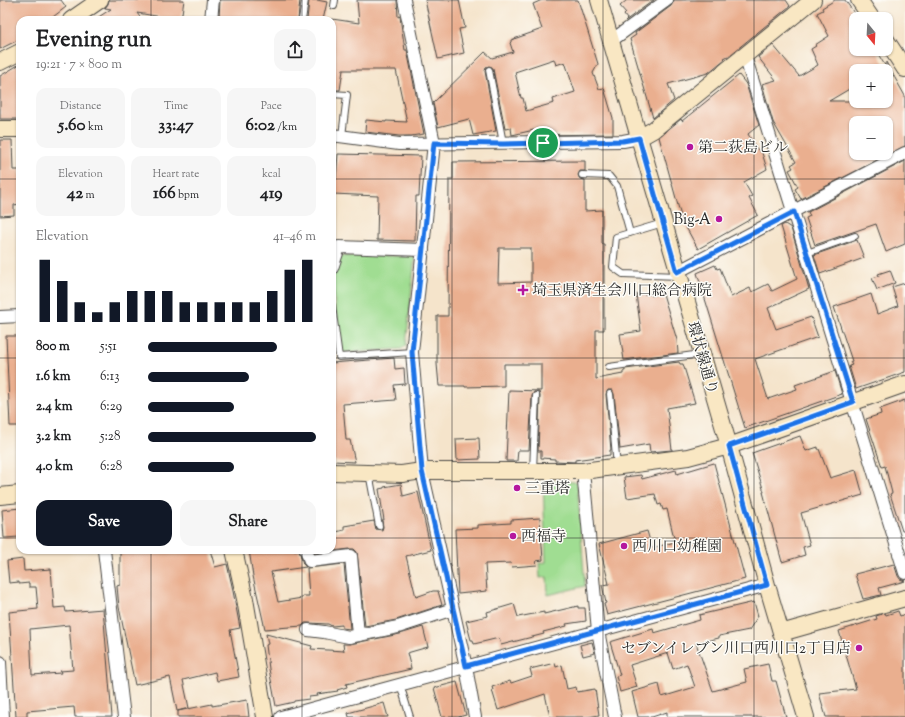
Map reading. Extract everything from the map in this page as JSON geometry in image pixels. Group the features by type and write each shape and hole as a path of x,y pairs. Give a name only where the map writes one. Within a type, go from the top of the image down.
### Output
{"street":[{"path":"78,16 100,0"},
{"path":"211,16 213,0"},
{"path":"404,0 434,143 412,352 422,471 466,666 475,717"},
{"name":"環状線通り","path":"599,0 806,717"},
{"path":"611,41 667,0"},
{"path":"336,135 400,144 503,144 623,141 639,138 653,130 813,0"},
{"path":"859,0 867,12"},
{"path":"893,51 905,69"},
{"path":"0,62 16,54"},
{"path":"745,56 905,573"},
{"path":"0,130 16,129"},
{"path":"678,274 905,153"},
{"path":"336,256 339,247 423,250"},
{"path":"0,317 16,316"},
{"path":"336,472 402,474 422,471 583,471 688,457 729,446 905,384"},
{"path":"583,471 598,631 615,717"},
{"path":"0,496 16,494"},
{"path":"104,554 124,717"},
{"path":"235,554 245,599 265,717"},
{"path":"307,554 310,561 351,556 358,636"},
{"path":"281,717 767,585"},
{"path":"781,633 905,598"},
{"path":"308,630 349,637 358,636 398,627 453,609"},
{"path":"0,662 3,717"}],"lane":[{"path":"303,16 305,0"},
{"path":"489,70 503,144"},
{"path":"336,94 347,95 336,135"},
{"path":"582,175 609,176 617,186 630,233"},
{"path":"663,223 616,237 613,267 622,274 678,274"},
{"path":"806,253 855,236"},
{"path":"336,335 339,356 412,352"},
{"path":"609,367 702,354"},
{"path":"610,394 617,466"},
{"path":"533,471 536,396"},
{"path":"368,473 379,526"},
{"path":"400,684 410,717"}],"green space":[{"path":"341,256 415,256 406,346 401,349 340,353 336,316 336,269"},
{"path":"543,481 577,482 585,586 548,595 547,577 540,578 539,563 546,562"}],"building":[{"path":"0,0 61,0 66,7 54,16 16,16 16,41 0,49"},
{"path":"109,0 184,0 182,16 156,16 137,13 139,16 100,16 111,9 105,8"},
{"path":"220,0 300,0 298,16 219,16"},
{"path":"309,0 327,2 324,16 307,16"},
{"path":"357,0 397,0 398,17 400,16 405,50 407,50 424,134 399,136 365,132 366,120 407,122 396,70 343,70 340,90 336,90 336,20 359,23"},
{"path":"425,0 459,0 465,28 459,29 464,53 438,59"},
{"path":"542,0 578,0 598,64 593,73 599,89 604,88 613,118 613,134 535,135 534,130 512,135 511,128 505,129 493,69 489,66 486,67 485,71 496,131 473,135 469,119 438,127 433,103 485,52 492,58 513,52 510,43 511,40 542,29 533,4","holes":["554,59 556,65 565,62 575,92 553,99 554,103 526,111 523,98 521,98 515,72"]},
{"path":"627,0 654,0 625,21 627,19 624,15 626,13 620,6"},
{"path":"674,0 786,0 790,6 730,55 724,58 725,59 708,73 668,84 674,100 653,118 630,39 636,35 635,33 671,6"},
{"path":"835,0 845,0 853,12 849,12 849,56 879,56 884,64 849,64 849,89 829,101 849,101 849,108 893,108 893,75 905,96 905,146 893,152 893,116 849,116 849,160 878,160 801,199 795,189 798,187 789,170 793,168 791,165 796,162 773,122 762,84 776,80 758,57 773,45 799,76 818,65 811,49 829,36 817,13 823,10 822,8"},
{"path":"16,66 16,119 0,119 0,76"},
{"path":"739,75 746,84 759,125 748,134 756,148 762,153 767,169 744,182 752,196 749,198 758,215 698,249 682,220 659,137 681,119 682,121"},
{"path":"0,140 12,140 13,170 16,170 16,205 14,205 14,215 0,216"},
{"path":"338,154 421,156 419,196 416,196 415,241 377,240 378,196 336,194"},
{"path":"585,161 585,171 580,171 578,175 580,179 585,180 585,211 602,210 602,244 604,244 604,330 596,330 596,379 623,374 625,369 679,362 680,364 683,364 695,403 667,408 672,450 650,452 649,444 620,449 614,394 612,390 608,390 606,394 611,450 610,455 575,460 575,462 555,461 555,459 541,458 541,451 538,451 540,396 539,392 534,392 532,396 529,450 518,450 517,461 506,461 509,390 541,391 541,364 504,364 504,386 439,386 437,364 437,316 448,316 449,179 453,179 453,162","holes":["499,248 531,248 531,282 498,283"]},
{"path":"905,161 905,244 886,252 876,224 815,245 806,218 810,216 808,212"},
{"path":"785,224 791,228 809,289 768,308 776,329 811,317 818,337 755,359 768,399 797,389 795,385 835,371 842,394 745,428 697,273 715,265 717,269 720,268 731,297 750,288 752,292 768,284 772,291 797,279 781,226"},
{"path":"857,240 864,258 820,274 814,255"},
{"path":"890,270 895,283 877,290 872,278 879,276 878,274"},
{"path":"905,283 905,372 856,389 849,366 852,365 850,362 852,361 834,307 871,294 877,314 898,306 892,287"},
{"path":"636,294 651,294 652,296 656,294 663,294 677,340 678,353 624,360 620,334 641,331"},
{"path":"6,336 16,336 16,426 10,426"},
{"path":"394,358 395,369 404,368 405,384 394,385 396,400 343,404 346,440 350,440 355,462 336,461 336,363"},
{"path":"905,400 905,531 902,531 890,494 892,493 885,466 882,467 866,419 881,414 880,409"},
{"path":"800,436 806,451 818,447 830,478 856,470 863,495 801,513 810,545 803,547 805,555 782,562 764,492 752,453"},
{"path":"479,438 480,459 457,460 456,439"},
{"path":"714,463 745,579 607,615 602,585 609,584 599,544 647,531 652,548 675,542 667,509 663,510 661,504 658,505 655,494 627,498 624,477 641,475 642,479 676,470 677,474"},
{"path":"401,484 403,496 418,492 431,550 406,556 416,597 433,591 438,591 442,605 396,620 365,626 357,552 354,549 336,551 336,532 344,530 344,526 374,521 376,529 382,530 382,520 384,520 379,489"},
{"path":"16,508 16,537 4,538 2,510"},
{"path":"540,518 543,560 536,561 537,565 512,567 511,563 485,564 487,591 458,594 455,529 478,528 478,525 511,523 511,520"},
{"path":"120,554 211,554 215,567 227,564 240,628 230,630 239,677 217,681 215,672 183,680 189,708 177,711 170,677 135,685 119,607 117,586 120,585"},
{"path":"250,554 300,554 303,564 306,567 271,572 278,602 302,598 302,596 309,596 307,568 344,564 350,629 342,628 342,625 332,626 328,624 305,623 302,626 265,629"},
{"path":"23,559 24,571 51,569 54,608 65,607 66,612 103,609 112,717 75,717 74,707 27,711 27,717 16,717 9,612 38,609 36,587 29,587 29,583 9,583 7,561","holes":["69,625 73,670 60,671 61,673 32,675 30,629"]},
{"path":"894,564 898,576 900,579 905,581 879,588 881,595 863,599 855,574"},
{"path":"754,602 758,616 749,630 719,636 719,638 696,643 713,691 747,682 744,669 768,664 772,681 776,681 786,717 667,717 667,712 652,717 638,717 632,692 659,684 662,697 695,687 687,664 673,669 668,653 630,665 637,687 620,692 616,676 620,675 610,642 653,629 654,633 700,620 699,615"},
{"path":"514,604 518,617 544,612 544,614 578,606 578,608 585,608 586,621 566,624 567,626 543,632 544,634 501,645 499,638 474,644 473,640 471,640 466,621 488,616 487,612"},
{"path":"898,611 900,616 905,614 905,717 826,717 819,693 856,689 839,631 877,619 876,616 885,613 886,615"},
{"path":"423,627 428,647 407,653 411,669 346,684 347,687 337,690 338,691 317,694 318,696 309,697 309,699 276,706 269,669 266,634 312,646 311,649 344,651 343,644 350,644 400,634"},
{"path":"592,642 595,653 583,656 580,645"},
{"path":"555,663 556,667 562,665 567,689 576,687 577,692 595,689 599,715 588,717 550,717 545,694 498,710 492,687 532,676 530,669"},
{"path":"457,682 466,715 458,717 442,717 434,688"},
{"path":"247,700 249,717 178,717 178,711 212,704 212,706"},
{"path":"384,703 388,717 349,717 348,713"}],"place":[{"name":"第二荻島ビル","path":"690,147"},
{"name":"Big-A","path":"719,219"},
{"name":"埼玉県済生会川口総合病院","path":"523,290"},
{"name":"三重塔","path":"517,488"},
{"name":"西福寺","path":"513,536"},
{"name":"西川口幼稚園","path":"624,546"},
{"name":"セブンイレブン川口西川口2丁目店","path":"859,648"}],"route":[{"path":"639,138 677,272 794,212 853,402 729,446 767,585 466,666 422,471 412,352 434,143 543,143 623,141 639,138"}]}
